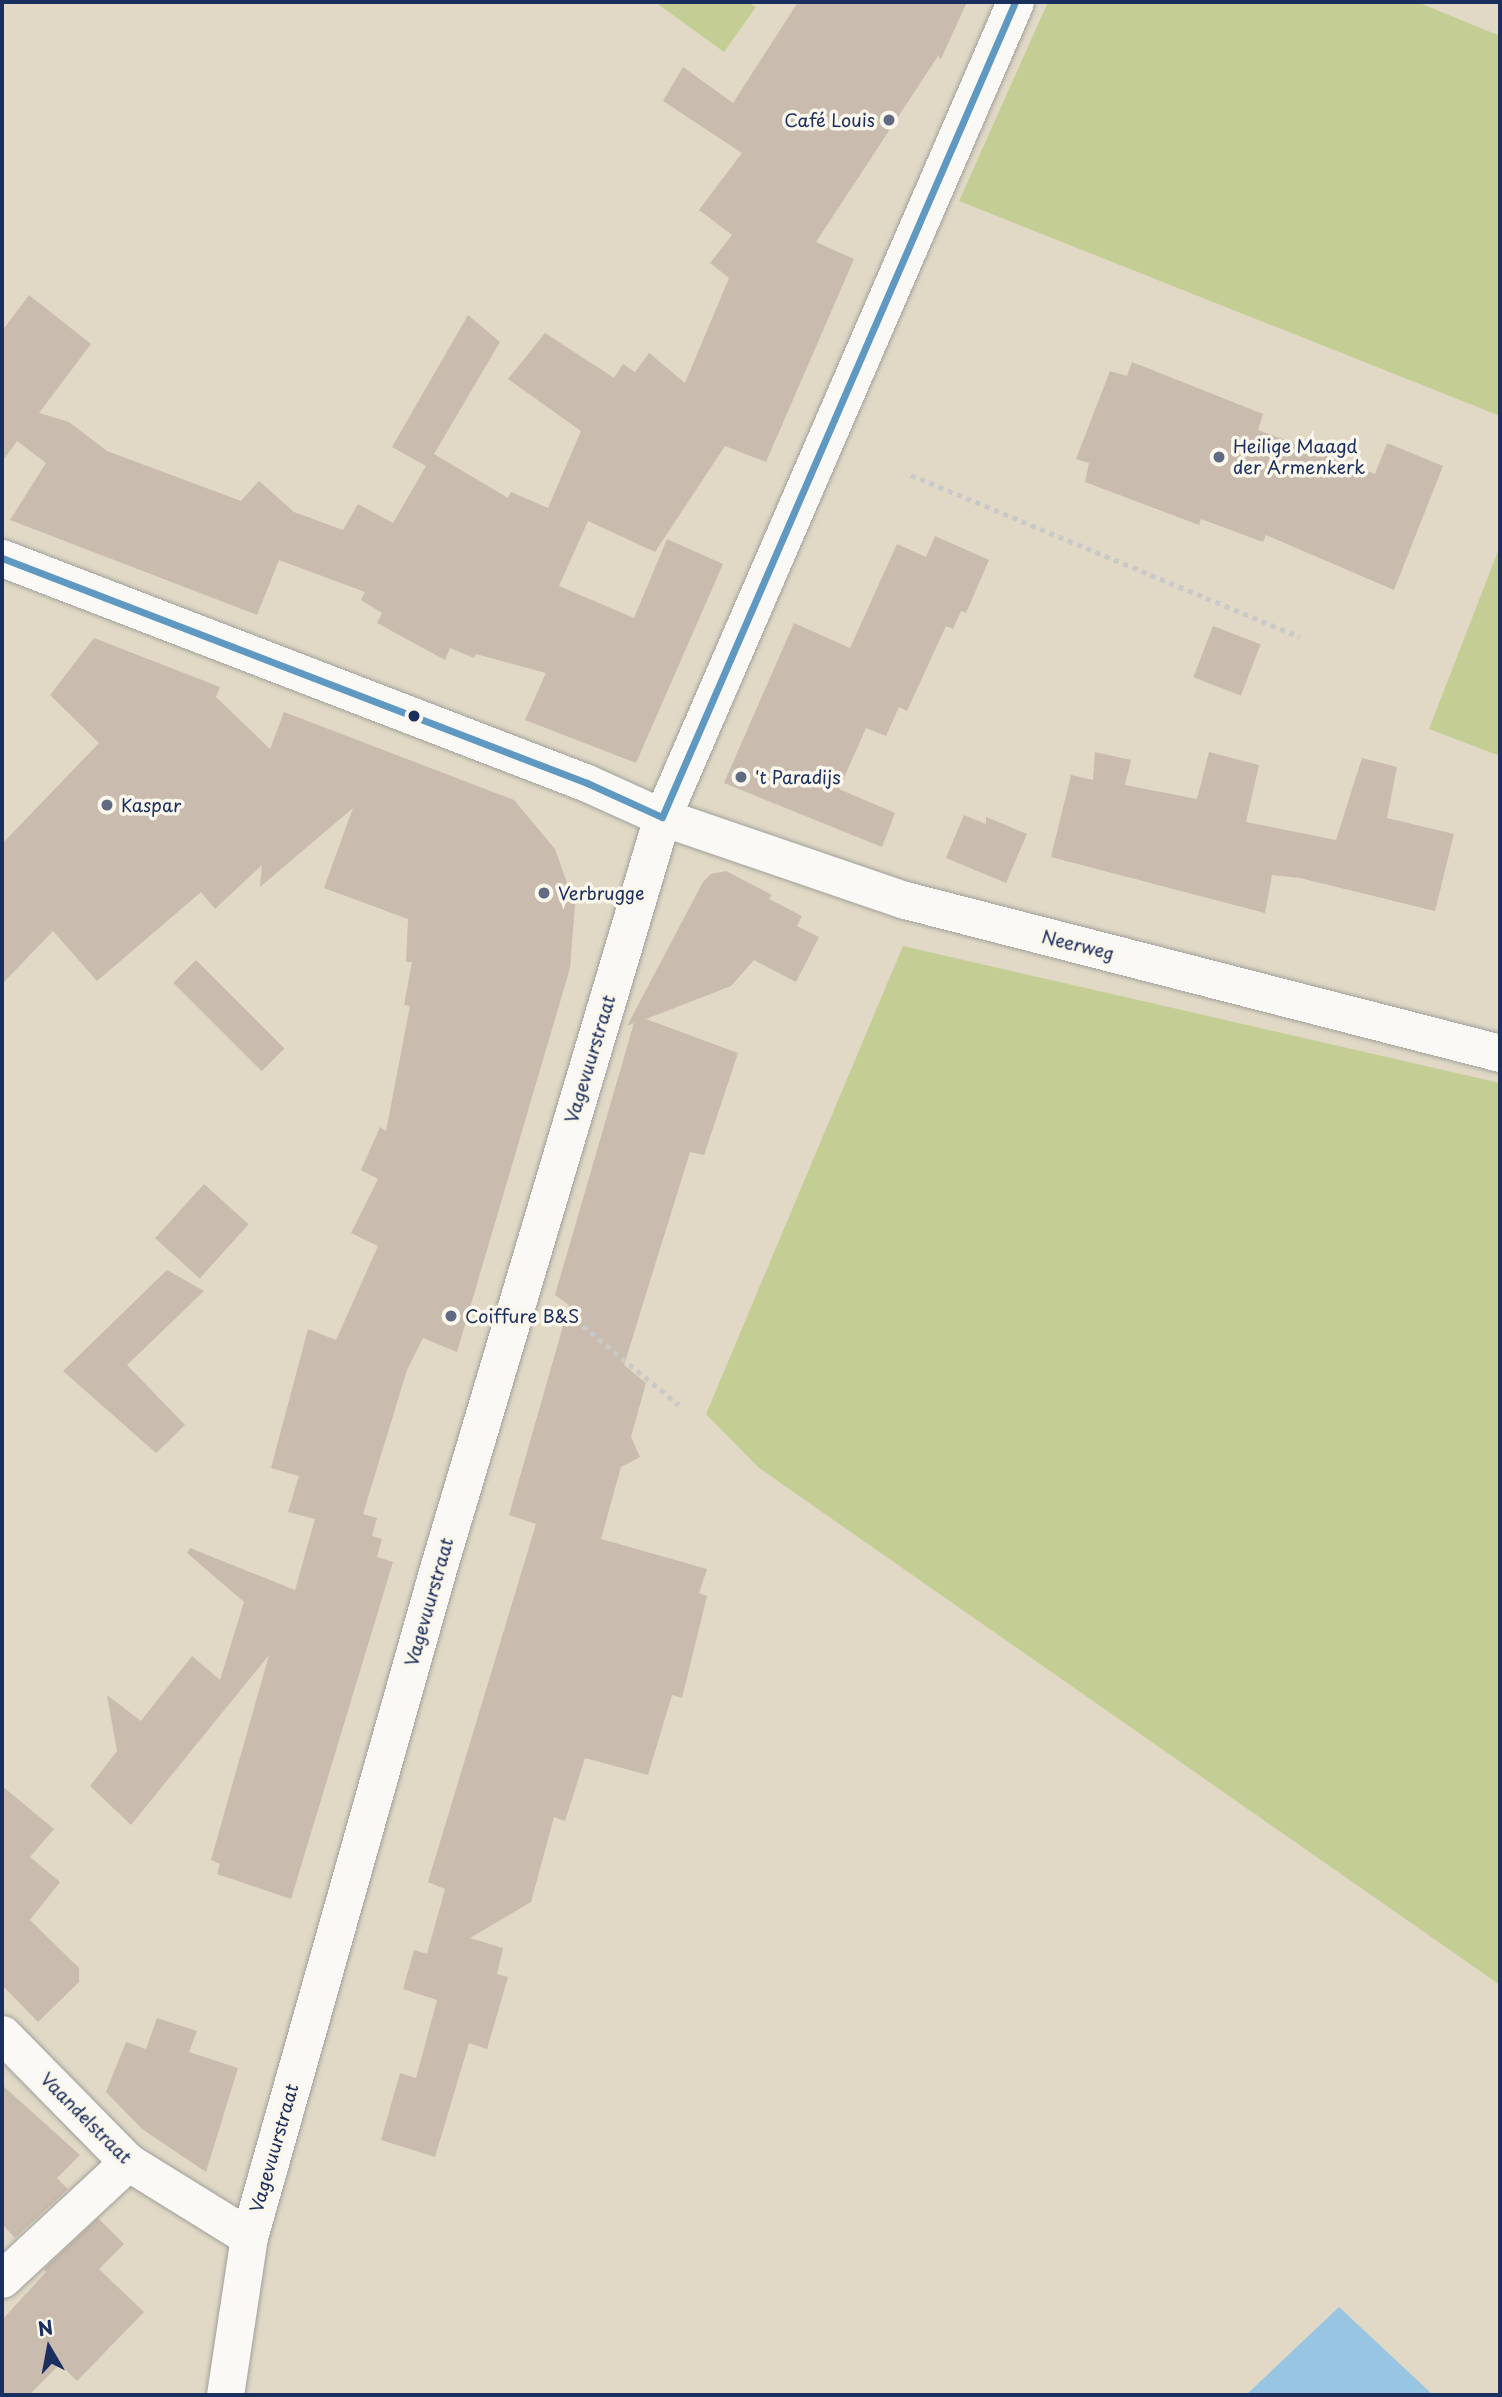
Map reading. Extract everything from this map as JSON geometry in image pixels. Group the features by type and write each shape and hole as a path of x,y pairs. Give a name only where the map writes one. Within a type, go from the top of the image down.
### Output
{"street":[{"name":"Vagevuurstraat","path":"225,2395 249,2237 521,1290 662,817 1015,2"},
{"name":"Neerweg","path":"2,558 561,773 662,817 905,901 1500,1053"},
{"name":"Vaandelstraat","path":"2,2034 128,2162 249,2237"},
{"path":"2,2279 128,2162"}],"path":[{"path":"911,475 1300,637"},
{"path":"521,1290 552,1301 679,1405"}],"green space":[{"path":"655,2 748,2 756,7 724,52"},
{"path":"1048,2 1417,2 1500,36 1500,416 959,201"},
{"path":"1500,546 1500,756 1429,729"},
{"path":"903,946 1500,1083 1500,1985 759,1468 706,1414"}],"water":[{"path":"1339,2307 1433,2395 1246,2395"}],"building":[{"path":"798,2 967,2 941,59 938,56 816,242 854,259 766,462 725,446 655,552 588,521 559,586 634,618 667,539 723,564 636,763 525,720 546,673 476,654 474,658 450,648 445,660 377,623 382,613 361,600 365,592 279,560 257,615 10,520 46,463 17,441 2,462 2,331 29,295 91,344 39,413 69,422 107,451 241,501 259,481 294,512 343,530 358,504 393,523 426,466 392,447 468,315 500,342 434,454 508,498 511,492 548,508 581,431 508,379 545,333 614,378 623,364 635,372 649,353 685,383 729,278 710,263 732,235 699,210 742,153 663,101 683,67 733,103"},
{"name":"Heilige Maagd der Armenkerk","path":"1132,362 1263,414 1258,430 1375,474 1387,443 1443,466 1394,590 1266,535 1263,542 1201,519 1199,525 1085,482 1089,463 1076,459 1110,371 1127,376"},
{"path":"935,536 989,560 966,613 961,611 953,629 946,626 907,711 899,707 886,736 866,728 839,789 895,813 882,847 724,783 794,623 850,648 897,544 926,557"},
{"path":"1213,626 1261,644 1241,696 1193,677"},
{"path":"94,638 220,687 216,697 270,749 284,712 514,800 555,849 575,905 570,968 457,1352 423,1338 407,1370 363,1514 377,1518 372,1536 382,1539 377,1557 393,1562 291,1899 217,1874 220,1864 211,1860 269,1655 131,1825 90,1786 117,1751 107,1695 141,1721 192,1656 220,1680 244,1602 187,1553 190,1548 295,1590 315,1519 288,1512 299,1476 271,1468 308,1329 336,1340 378,1246 351,1233 378,1179 361,1170 380,1127 386,1131 410,1006 404,1005 412,962 406,962 408,919 324,888 353,808 260,887 262,865 215,909 201,892 97,981 53,931 2,984 2,844 99,743 50,695"},
{"path":"1095,752 1131,760 1125,785 1197,799 1209,752 1259,765 1246,822 1336,840 1362,758 1397,767 1387,818 1454,834 1435,911 1300,878 1272,875 1265,913 1051,857 1071,775 1093,780"},
{"path":"964,815 986,824 986,817 1027,834 1006,883 946,858"},
{"path":"726,871 772,895 769,899 802,916 797,926 819,937 796,982 754,960 731,986 646,1019 738,1053 704,1155 690,1152 624,1365 646,1383 631,1437 640,1457 621,1467 601,1539 707,1569 699,1593 707,1596 682,1698 672,1695 648,1775 585,1758 565,1821 554,1817 531,1902 470,1938 503,1948 497,1974 508,1977 487,2049 469,2043 435,2157 381,2140 400,2073 416,2078 437,2000 403,1989 414,1950 427,1954 445,1889 428,1882 536,1524 509,1515 569,1305 555,1295 634,1023 627,1026 703,882 711,874"},
{"path":"196,960 284,1048 262,1071 173,983"},
{"path":"204,1184 249,1224 200,1278 155,1238"},
{"path":"167,1270 204,1291 127,1365 185,1425 156,1453 63,1371"},
{"path":"2,1786 54,1829 30,1857 60,1882 30,1920 79,1968 79,1982 38,2022 2,1985"},
{"path":"157,2018 197,2031 189,2052 238,2068 206,2172 142,2129 106,2092 126,2042 146,2049"},
{"path":"2,2085 80,2155 57,2178 68,2189 15,2238 2,2224"},
{"path":"98,2218 124,2244 99,2269 144,2312 77,2381 60,2364 29,2395 2,2395 2,2320 46,2272 44,2269"}],"transit line":[{"path":"662,817 1015,2"},
{"path":"2,558 587,783 662,817"}],"place":[{"name":"Café Louis","path":"889,120"},
{"name":"Heilige Maagd der Armenkerk","path":"1219,457"},
{"name":"'t Paradijs","path":"741,777"},
{"name":"Kaspar","path":"107,805"},
{"name":"Verbrugge","path":"544,893"},
{"name":"Coiffure B&S","path":"451,1316"}]}
